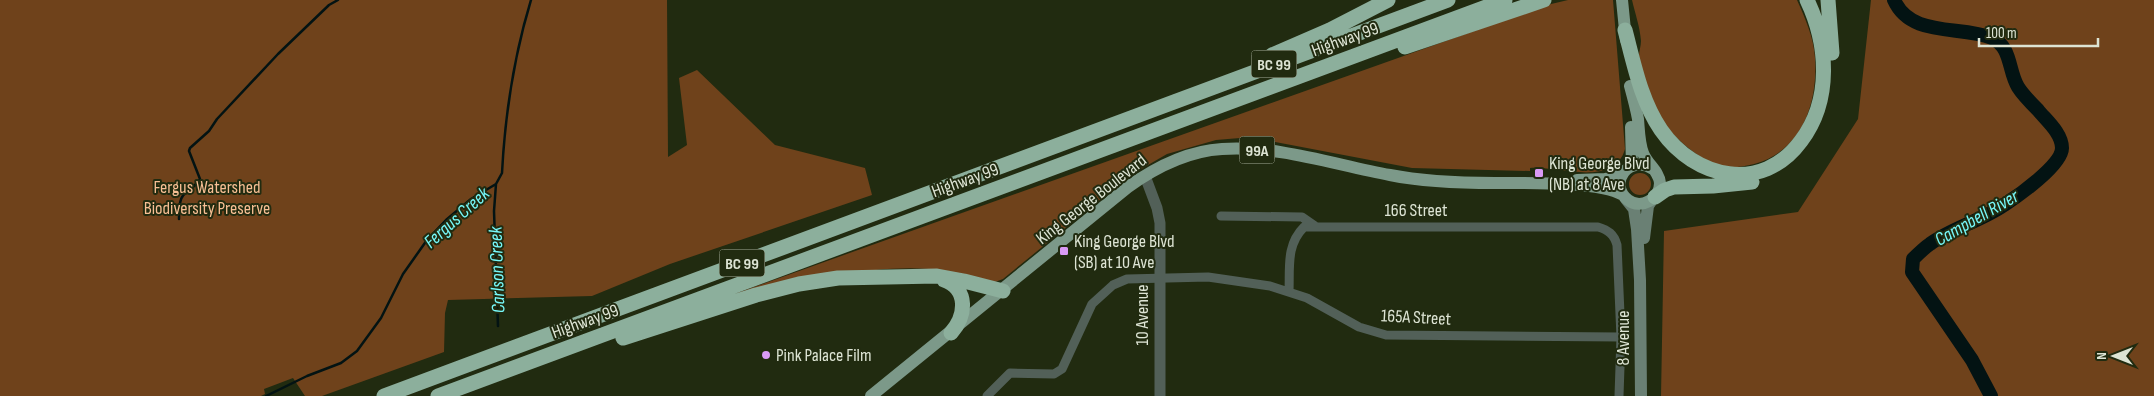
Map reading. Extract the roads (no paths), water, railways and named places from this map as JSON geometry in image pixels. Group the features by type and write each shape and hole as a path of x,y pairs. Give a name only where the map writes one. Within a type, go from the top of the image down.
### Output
{"highway":[{"path":"1100,129 1306,41 1388,0"},
{"name":"Highway 99","path":"384,396 1448,0"},
{"name":"Highway 99","path":"438,396 1505,0"},
{"path":"1166,126 1544,0"},
{"path":"1625,30 1653,119 1670,142 1680,152 1702,167 1726,174 1750,173 1773,165 1793,151 1808,130 1816,111 1822,91 1823,49 1817,23 1807,0"},
{"path":"1654,198 1665,190 1674,187 1726,186 1765,178 1788,166 1808,146 1822,121 1830,92 1832,60 1828,0"},
{"path":"482,380 778,289 838,278 923,276 950,278 1002,291"},
{"path":"923,276 948,281 961,294 963,301 962,314 957,326 950,333"}],"main road":[{"path":"1622,0 1630,86 1632,165"},
{"path":"1630,86 1642,148 1659,179 1660,185 1654,198 1647,203 1636,204 1624,197 1620,185 1622,175 1632,165 1643,164 1653,169"},
{"name":"King George Boulevard","path":"871,396 1145,176 1167,163 1185,156 1220,149 1245,148 1282,153 1392,176 1460,183 1555,184 1605,189 1624,197"},
{"name":"King George Boulevard","path":"1555,184 1605,179 1622,175"},
{"name":"8 Avenue","path":"1624,197 1635,213 1640,280 1641,396"},
{"name":"8 Avenue","path":"1640,280 1645,219 1648,206 1654,198"}],"street":[{"name":"10 Avenue","path":"1145,176 1157,208 1160,223 1160,396"},
{"name":"166 Street","path":"1221,216 1302,217 1315,226 1598,227 1611,233 1615,238 1621,337"},
{"path":"1289,291 1290,251 1295,236 1304,227 1315,226"},
{"name":"165A Street","path":"987,396 1010,373 1054,374 1062,369 1092,304 1113,284 1126,279 1160,277 1224,278 1270,286 1307,298 1360,328 1386,335 1621,337"},
{"path":"1619,396 1621,337"}],"waterway":[{"path":"179,219 182,197 200,179 189,151 190,148 209,131 217,119 278,54 329,5 338,0"},
{"name":"Fergus Creek","path":"266,396 307,376 341,363 357,351 381,318 403,274 427,240 446,220 471,199 496,184 502,173 505,129 511,86 531,0"},
{"name":"Campbell River","path":"1894,0 1902,12 1912,20 1924,25 1979,34 1998,42 2006,53 2018,87 2053,127 2061,142 2062,148 2055,163 2029,187 1995,211 1939,238 1913,259 1912,272 1972,360 1991,396"},
{"name":"Carlson Creek","path":"496,184 494,211 498,326"}],"place":[{"name":"King George Blvd (NB) at 8 Ave","path":"1539,173"},
{"name":"King George Blvd (SB) at 10 Ave","path":"1064,251"},
{"name":"Pink Palace Film","path":"766,355"}],"park label":[{"name":"Fergus Watershed Biodiversity Preserve","path":"207,197"}]}
